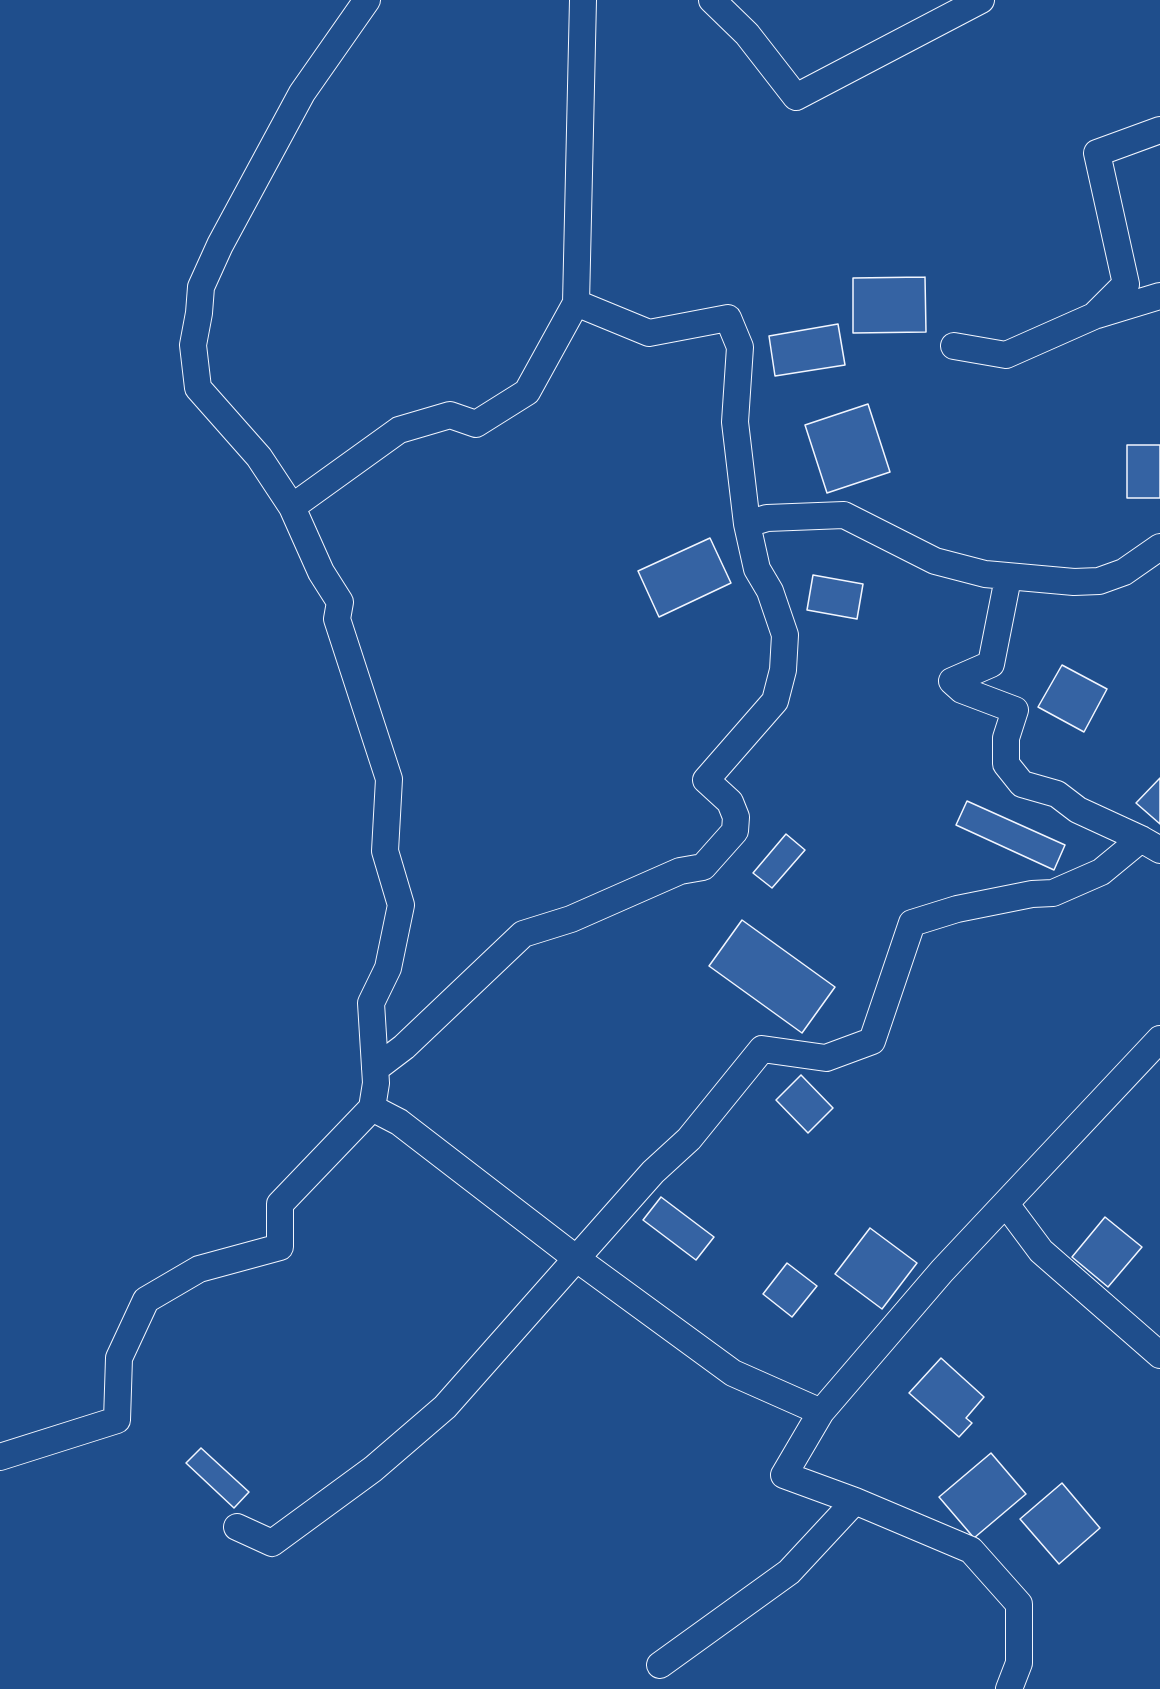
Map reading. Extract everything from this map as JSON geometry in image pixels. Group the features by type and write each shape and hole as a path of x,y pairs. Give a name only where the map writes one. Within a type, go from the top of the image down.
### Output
{"street":[{"path":"0,1457 117,1420 119,1358 146,1300 199,1269 280,1247 280,1204 372,1108 376,1083 371,1003 388,968 401,904 386,850 389,779 337,619 340,602 321,572 292,507 259,457 198,388 193,345 201,287 220,245 302,93 367,0"},
{"path":"292,507 399,430 450,415 477,424 527,392 576,303 583,0"},
{"path":"712,0 747,34 796,97 981,0"},
{"path":"1094,316 1126,284 1097,153 1160,130"},
{"path":"954,346 1006,355 1094,316 1160,296"},
{"path":"375,1069 404,1047 523,934 571,919 680,871 703,867 735,831 736,817 730,802 706,780 775,702 783,670 785,635 770,591 757,569 747,524 735,422 740,347 728,318 649,333 576,303"},
{"path":"747,524 767,518 844,515 935,561 1008,578 1074,582 1100,581 1124,572 1160,548"},
{"path":"1008,578 991,664 952,681 962,690 1015,710 1006,738 1006,764 1022,784 1057,794 1078,810 1150,845"},
{"path":"237,1527 272,1543 373,1469 446,1407 653,1173 689,1138 762,1048 825,1058 872,1041 912,923 957,909 1032,894 1053,893 1101,872 1150,845"},
{"path":"1009,1689 1019,1663 1018,1604 971,1550 855,1501 784,1475 821,1412 942,1271 1160,1039"},
{"path":"372,1108 399,1122 577,1259 733,1373 821,1412"},
{"path":"1006,1204 1041,1251 1160,1355"},
{"path":"660,1665 789,1572 855,1501"}],"building":[{"path":"925,277 926,332 853,333 853,278"},
{"path":"838,324 845,365 775,376 769,336"},
{"path":"868,404 890,472 827,493 805,425"},
{"path":"1127,445 1160,445 1160,498 1127,498"},
{"path":"710,538 731,583 659,617 638,571"},
{"path":"813,575 863,584 857,619 807,610"},
{"path":"1062,665 1107,689 1084,732 1038,707"},
{"path":"1160,778 1160,824 1136,803"},
{"path":"967,801 1065,845 1054,870 956,825"},
{"path":"786,834 805,850 772,888 753,873"},
{"path":"742,920 835,987 802,1033 709,966"},
{"path":"801,1075 833,1108 808,1133 776,1100"},
{"path":"661,1197 714,1237 696,1260 643,1220"},
{"path":"1105,1217 1142,1247 1108,1287 1072,1257"},
{"path":"870,1228 917,1263 882,1309 835,1274"},
{"path":"787,1263 817,1286 792,1317 763,1294"},
{"path":"941,1358 984,1397 966,1418 972,1423 959,1437 909,1393"},
{"path":"201,1448 249,1492 234,1508 186,1463"},
{"path":"991,1453 1026,1494 974,1538 939,1497"},
{"path":"1062,1483 1100,1528 1059,1564 1020,1519"}]}
